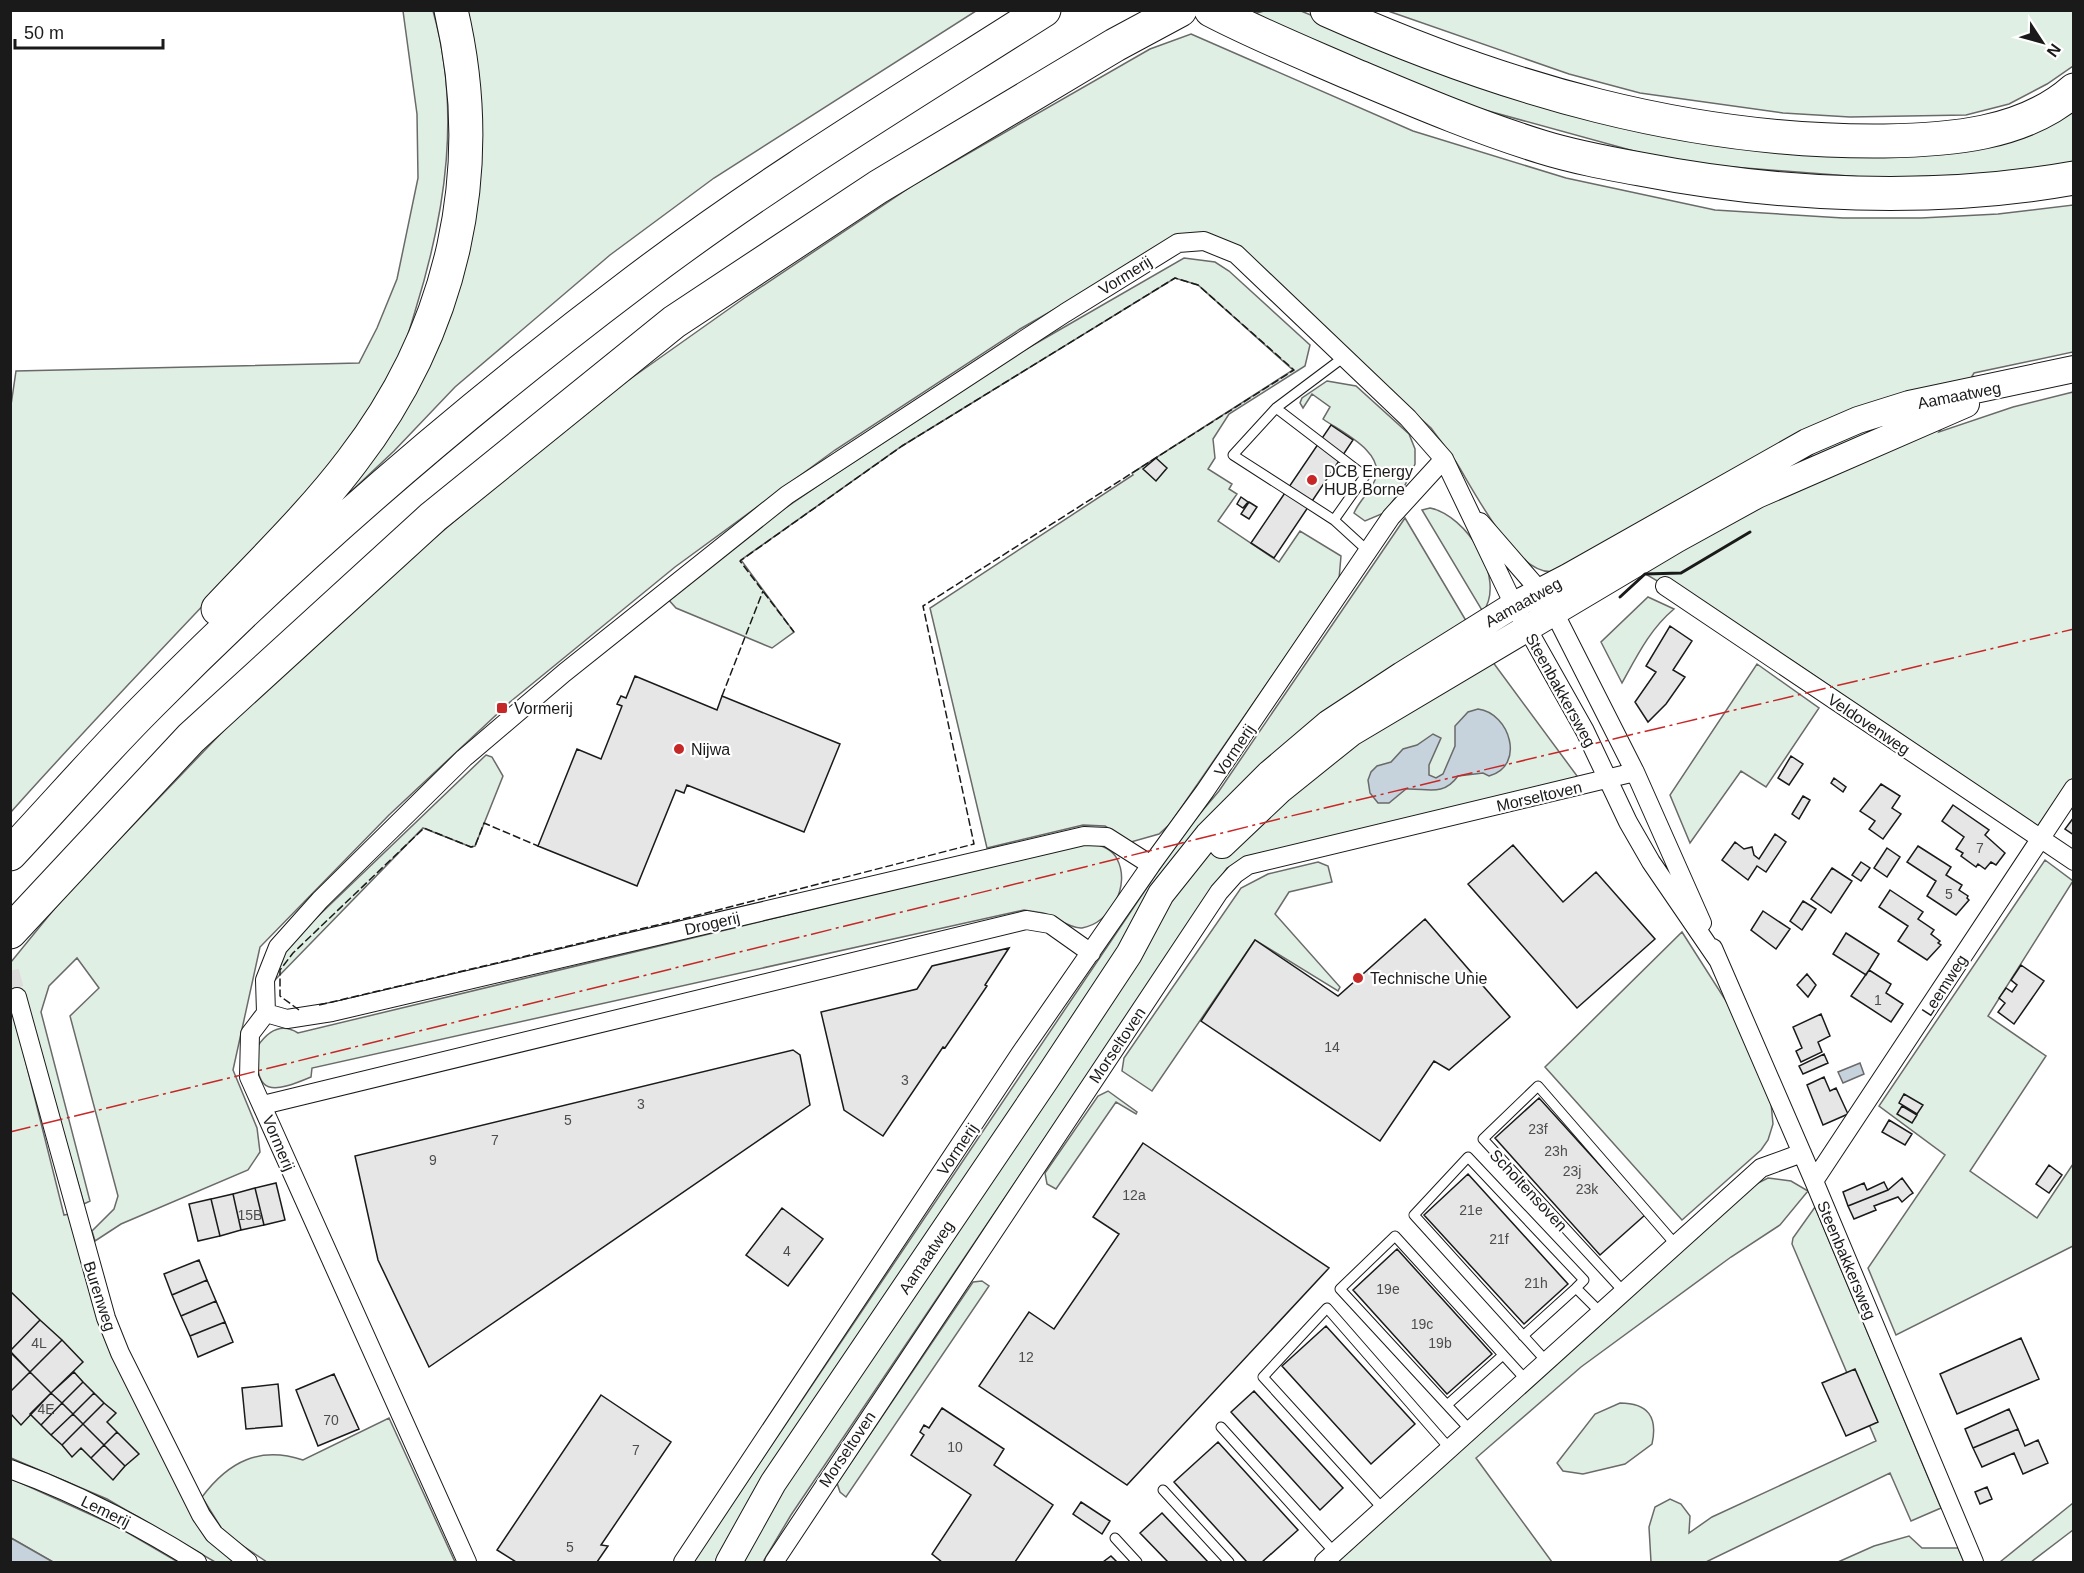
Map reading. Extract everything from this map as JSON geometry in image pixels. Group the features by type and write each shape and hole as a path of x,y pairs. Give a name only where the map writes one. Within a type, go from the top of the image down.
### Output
{"highway":[{"path":"146,708 205,623 353,461 395,397 431,326 456,241 467,150 460,60 451,10"},
{"path":"10,855 146,708 352,513 491,394 637,280 834,144 1044,10"},
{"path":"10,932 200,730 433,517 674,322 878,187 1115,45 1180,10"},
{"path":"1211,10 1246,28 1448,115 1544,148 1693,179 1760,188 1886,192 1977,189 2073,178"},
{"path":"1328,10 1494,77 1624,114 1732,133 1866,141 1922,140 1963,136 1988,131 2025,118 2044,110 2073,90"}],"main road":[{"name":"Aamaatweg","path":"729,1563 773,1483 1129,954 1161,894 1208,835 1269,774 1329,723 1514,605 1807,442 1858,420 1909,404 2009,385 2073,369"},
{"name":"Aamaatweg","path":"1129,954 1215,851 1280,790 1352,733 1555,614 1677,539 1757,495 2009,385"}],"street":[{"name":"Vormerij","path":"467,1563 249,1077 250,1034 266,1013 265,981 278,947 320,900 465,758 564,673 786,495 1065,313 1178,243 1204,241 1236,254 1408,418 1444,459 1391,517 1205,791 1150,865 683,1563"},
{"path":"1444,459 1473,514"},
{"name":"Steenbakkersweg","path":"1473,514 1540,591 1555,614 1635,772 1802,1153 1974,1563"},
{"name":"Steenbakkersweg","path":"1473,514 1487,552 1514,605 1547,660 1651,862 1718,960"},
{"name":"Veldovenweg","path":"1665,586 2073,861"},
{"name":"Morseltoven","path":"774,1563 1219,892 1235,874 1248,865 1635,772"},
{"name":"Leemweg","path":"1814,1181 2073,788"},
{"name":"Drogerij","path":"266,1013 287,1019 332,1012 1084,836 1107,837 1150,865"},
{"path":"263,1105 1026,920 1050,924 1091,953"},
{"name":"Burenweg","path":"17,997 94,1283 120,1353 201,1515 214,1534 248,1563"},
{"path":"1329,1558 1761,1168 1802,1153"},
{"name":"Lemerij","path":"10,1469 106,1510 197,1563"}],"lane":[{"path":"1344,357 1276,408 1233,454 1334,520 1369,552"},
{"path":"1276,408 1365,476 1334,520"},
{"name":"Scholtensoven","path":"1624,1293 1483,1139 1538,1086 1676,1245"},
{"name":"Scholtensoven","path":"1547,1362 1414,1215 1468,1157 1584,1280 1576,1288"},
{"path":"1470,1430 1340,1289 1395,1236 1526,1380"},
{"path":"1523,1336 1576,1288 1601,1313"},
{"path":"1383,1509 1263,1377 1327,1308 1450,1449"},
{"path":"1448,1405 1503,1355"},
{"path":"1221,1427 1329,1558"},
{"path":"1163,1490 1228,1563"},
{"path":"1115,1538 1137,1563"}],"green space":[{"path":"403,11 433,11 442,48 448,122 442,197 435,234 413,318 395,369 345,444 303,497 11,812 10,412 16,371 359,363 377,328 397,279 418,178 417,114"},
{"path":"461,11 976,11 714,178 610,255 455,387 394,451 271,567 448,296"},
{"path":"1264,11 1301,11 1382,44 1820,145 2073,104 2073,162 1998,174 1875,178 1707,165 1663,159 1470,106 1249,15"},
{"path":"1388,11 2073,11 2073,66 2047,84 2009,104 1966,115 1850,117 1783,113 1640,93 1569,74"},
{"path":"1191,34 1413,131 1566,178 1715,210 1843,218 1921,218 1998,214 2073,205 2073,352 1974,373 1939,432 2013,407 2073,392 2073,780 2041,829 1791,660 1600,547 1555,571 1541,570 1526,561 1498,529 1456,462 1431,428 1225,241 1208,234 1193,234 1181,237 1020,329 835,450 675,567 510,702 389,815 260,947 233,1070 257,1128 260,1152 248,1170 121,1224 95,1241 92,1231 114,1209 118,1196 70,1016 99,988 77,958 49,986 41,1012 90,1201 84,1204 24,996 11,998 11,962 64,897 275,677 369,593 526,461 623,384 743,299 915,184 1150,49"},
{"path":"1184,258 1215,262 1229,271 1310,345 1305,366 1229,414 1213,439 1215,458 1208,469 1232,484 1229,489 1237,494 1218,521 1279,562 1300,531 1341,556 1339,579 1170,824 1159,834 1131,842 1105,826 1083,825 987,848 930,608 1133,475 1132,473 1293,370 1198,285 1175,278 902,446 741,560 794,632 772,648 676,608 667,598 747,534 1021,352"},
{"path":"1327,381 1356,386 1409,434 1415,449 1415,464 1405,485 1384,513 1365,521 1354,513 1375,480 1377,470 1374,460 1360,444 1323,419 1330,407 1312,394 1303,408 1300,403 1302,398"},
{"path":"1430,508 1444,513 1457,522 1479,550 1490,582 1489,598 1483,612 1422,510"},
{"path":"1405,518 1481,646 1580,780 1250,857 1227,868 791,1515 763,1562 693,1562 1185,831 1219,791"},
{"path":"1648,597 1674,609 1651,634 1622,683 1601,642"},
{"path":"1757,664 1819,708 1766,787 1741,771 1690,843 1670,795"},
{"path":"486,755 492,757 503,776 475,846 471,847 423,828 275,980 277,961 313,921"},
{"path":"1090,842 1115,855 1121,869 1122,880 1120,891 1110,911 1102,919 1082,928 1043,913 1024,910 312,1068 311,1077 286,1086 269,1087 263,1083 259,1075 257,1047 275,1030 286,1028 298,1033"},
{"path":"2045,860 2073,881 1988,1016 2046,1056 1970,1171 2037,1218 2073,1164 2073,1246 1896,1335 1868,1268 1945,1155 1879,1106"},
{"path":"1318,862 1328,866 1332,882 1289,892 1275,914 1340,987 1338,991 1255,940 1152,1091 1122,1071 1124,1058 1241,888 1268,874"},
{"path":"1682,932 1735,1015 1771,1103 1773,1124 1768,1140 1761,1150 1682,1220 1545,1067"},
{"path":"10,999 64,1215 69,1214 170,1470 238,1562 215,1562 107,1499 11,1458"},
{"path":"1108,1091 1137,1112 1136,1114 1116,1102 1056,1189 1047,1184 1045,1173 1098,1096"},
{"path":"1768,1178 1791,1181 1808,1191 1780,1225 1731,1257 1581,1367 1476,1458 1552,1562 1337,1562 1754,1185"},
{"path":"1815,1207 1941,1508 1911,1521 1890,1473 1706,1562 1651,1562 1649,1527 1655,1507 1670,1499 1681,1504 1690,1516 1689,1533 1712,1517 1876,1441 1792,1244 1793,1238"},
{"path":"982,1281 989,1286 846,1497 840,1492 837,1483 973,1282"},
{"path":"1620,1403 1638,1406 1649,1413 1653,1426 1652,1444 1625,1464 1583,1474 1563,1471 1557,1463 1595,1414"},
{"path":"389,1418 455,1562 267,1562 225,1534 202,1497 223,1474 246,1460 273,1455 303,1460"},
{"path":"10,1478 118,1527 178,1562 53,1562 11,1538"},
{"path":"2073,1503 2073,1530 2031,1562 2000,1562"},
{"path":"1909,1536 1922,1548 1958,1548 1964,1562 1838,1562 1874,1546"}],"shaded area":[{"path":"1478,709 1498,720 1509,740 1510,751 1507,762 1500,770 1489,776 1483,773 1458,776 1452,783 1440,789 1406,789 1389,803 1378,803 1370,793 1368,780 1371,772 1377,766 1391,762 1403,749 1417,745 1433,734 1441,738 1429,765 1429,775 1436,778 1443,774 1455,746 1455,726 1468,712"},
{"path":"1860,1063 1864,1074 1843,1083 1838,1072"},
{"path":"11,1538 53,1562 11,1562"}],"building":[{"path":"1331,425 1353,440 1274,558 1251,543"},
{"path":"1156,458 1167,468 1156,481 1143,469"},
{"path":"1241,497 1248,502 1243,508 1237,504"},
{"path":"1249,502 1257,507 1249,519 1241,514"},
{"path":"1670,626 1692,641 1673,670 1685,677 1666,704 1648,722 1635,702 1656,672 1646,666"},
{"path":"635,676 717,710 722,696 840,744 804,832 687,785 684,793 676,790 637,886 538,846 577,749 601,759 622,706 617,704 621,696 626,698"},
{"path":"1791,756 1803,764 1789,785 1778,778"},
{"path":"1834,778 1846,787 1843,792 1831,783"},
{"path":"1881,784 1900,796 1892,808 1901,814 1883,839 1869,829 1875,821 1860,811"},
{"path":"1803,796 1810,800 1799,819 1792,814"},
{"path":"1953,805 1989,830 1985,835 2005,853 1996,865 1991,862 1985,869 1978,864 1976,867 1961,856 1963,853 1956,849 1964,837 1942,821"},
{"path":"2074,817 2074,835 2065,829"},
{"path":"1775,834 1786,842 1766,872 1757,866 1748,880 1722,860 1735,842 1744,849 1752,847 1754,855 1759,859"},
{"path":"1513,845 1563,902 1596,872 1655,939 1577,1008 1468,884"},
{"path":"1918,846 1951,867 1946,875 1962,885 1959,890 1968,896 1969,900 1956,915 1927,896 1936,881 1907,862"},
{"path":"1887,848 1900,857 1887,877 1874,868"},
{"path":"1861,862 1870,868 1861,881 1852,875"},
{"path":"1832,868 1852,881 1831,913 1811,899"},
{"path":"1890,890 1923,912 1918,919 1934,930 1931,934 1940,941 1938,943 1941,945 1927,960 1898,941 1908,926 1879,907"},
{"path":"1803,901 1816,909 1802,930 1790,921"},
{"path":"1763,911 1790,929 1776,949 1751,930"},
{"path":"1425,919 1510,1017 1449,1070 1434,1061 1380,1141 1201,1021 1255,940 1338,996"},
{"path":"1846,933 1879,954 1866,975 1833,954"},
{"path":"1009,948 985,985 987,986 883,1136 844,1110 821,1012 917,989 932,966"},
{"path":"2021,965 2044,981 2014,1024 1998,1012 2005,1003 1999,998 2006,988 2012,992 2017,985 2011,980"},
{"path":"1869,970 1891,984 1886,993 1903,1004 1891,1022 1851,996"},
{"path":"1807,974 1816,985 1808,997 1797,985"},
{"path":"1821,1014 1830,1036 1818,1042 1822,1052 1801,1062 1796,1051 1802,1048 1793,1027"},
{"path":"793,1050 800,1055 810,1105 429,1367 378,1260 355,1156"},
{"path":"1824,1054 1828,1063 1803,1074 1799,1066"},
{"path":"1824,1077 1830,1091 1836,1088 1848,1114 1823,1125 1807,1085"},
{"path":"1904,1094 1923,1105 1917,1114 1899,1103"},
{"path":"1539,1098 1645,1215 1600,1255 1495,1138"},
{"path":"1902,1106 1917,1115 1912,1123 1897,1114"},
{"path":"1889,1120 1912,1134 1905,1145 1882,1132"},
{"path":"1143,1143 1329,1268 1127,1485 979,1386 1029,1312 1054,1329 1119,1234 1093,1217"},
{"path":"2049,1165 2062,1175 2049,1193 2036,1184"},
{"path":"1468,1174 1568,1284 1524,1324 1424,1215"},
{"path":"1902,1178 1913,1193 1902,1202 1898,1197 1874,1206 1876,1210 1854,1219 1848,1206 1888,1190"},
{"path":"1884,1182 1888,1190 1848,1206 1843,1192 1864,1183 1867,1190"},
{"path":"276,1183 285,1220 264,1225 255,1188"},
{"path":"255,1188 264,1225 241,1230 233,1194"},
{"path":"233,1194 241,1230 220,1236 211,1199"},
{"path":"211,1199 220,1236 198,1241 189,1204"},
{"path":"782,1208 823,1239 788,1286 746,1255"},
{"path":"1397,1249 1492,1354 1447,1394 1353,1290"},
{"path":"199,1260 207,1280 172,1295 164,1274"},
{"path":"207,1280 216,1301 181,1316 172,1295"},
{"path":"10,1291 40,1320 10,1351"},
{"path":"216,1301 225,1322 190,1336 181,1316"},
{"path":"40,1320 62,1340 30,1372 10,1351"},
{"path":"225,1322 233,1342 198,1357 190,1336"},
{"path":"1326,1326 1415,1424 1371,1464 1282,1366"},
{"path":"2021,1338 2039,1379 1957,1414 1940,1374"},
{"path":"62,1340 83,1362 51,1393 30,1372"},
{"path":"10,1352 30,1372 10,1392"},
{"path":"1855,1369 1878,1422 1846,1436 1822,1383"},
{"path":"30,1372 51,1393 21,1425 10,1413 10,1392"},
{"path":"74,1372 83,1382 62,1403 51,1393"},
{"path":"334,1374 359,1429 318,1446 296,1390"},
{"path":"83,1382 94,1393 73,1414 62,1403"},
{"path":"278,1384 282,1426 246,1429 242,1388"},
{"path":"1254,1391 1343,1488 1320,1510 1231,1412"},
{"path":"51,1393 62,1403 41,1425 30,1414"},
{"path":"94,1393 104,1403 83,1424 73,1414"},
{"path":"601,1395 671,1442 601,1545 608,1546 597,1562 516,1562 497,1550"},
{"path":"62,1403 73,1414 51,1435 41,1425"},
{"path":"104,1403 116,1413 107,1422 117,1432 104,1445 83,1424"},
{"path":"942,1408 1004,1449 994,1465 1053,1505 1015,1562 942,1562 932,1554 971,1495 911,1455 924,1435 920,1432 924,1425 929,1428"},
{"path":"2009,1409 2018,1429 1973,1448 1965,1429"},
{"path":"73,1414 83,1424 62,1445 51,1435"},
{"path":"83,1424 104,1445 91,1458 81,1448 72,1457 62,1445"},
{"path":"2018,1429 2025,1446 2038,1440 2048,1463 2023,1474 2014,1453 1982,1467 1973,1448"},
{"path":"117,1432 139,1454 125,1466 104,1445"},
{"path":"1218,1442 1298,1530 1262,1562 1247,1562 1174,1482"},
{"path":"104,1445 125,1466 113,1480 91,1458"},
{"path":"1987,1487 1992,1499 1980,1504 1975,1492"},
{"path":"1081,1502 1110,1521 1102,1534 1073,1514"},
{"path":"1162,1513 1208,1562 1168,1562 1140,1533"},
{"path":"1111,1556 1117,1562 1103,1562"}],"tunnel":[{"path":"10,971 17,997"}],"fence":[{"path":"319,1005 691,917 974,844 923,606 1294,370 1198,285 1175,278 902,446 740,561 794,632"},
{"path":"722,696 763,591"},
{"path":"299,1010 280,996 280,970 293,953 424,828 471,847 475,846 484,823 538,846"}],"wall":[{"path":"1620,597 1645,574 1681,573 1750,532"}],"power":[{"path":"10,1132 1291,816 2074,629"}],"place":[{"name":"DCB Energy HUB Borne","path":"1312,480"},
{"name":"Vormerij","path":"502,708"},
{"name":"Nijwa","path":"679,749"},
{"name":"Technische Unie","path":"1358,978"}]}
